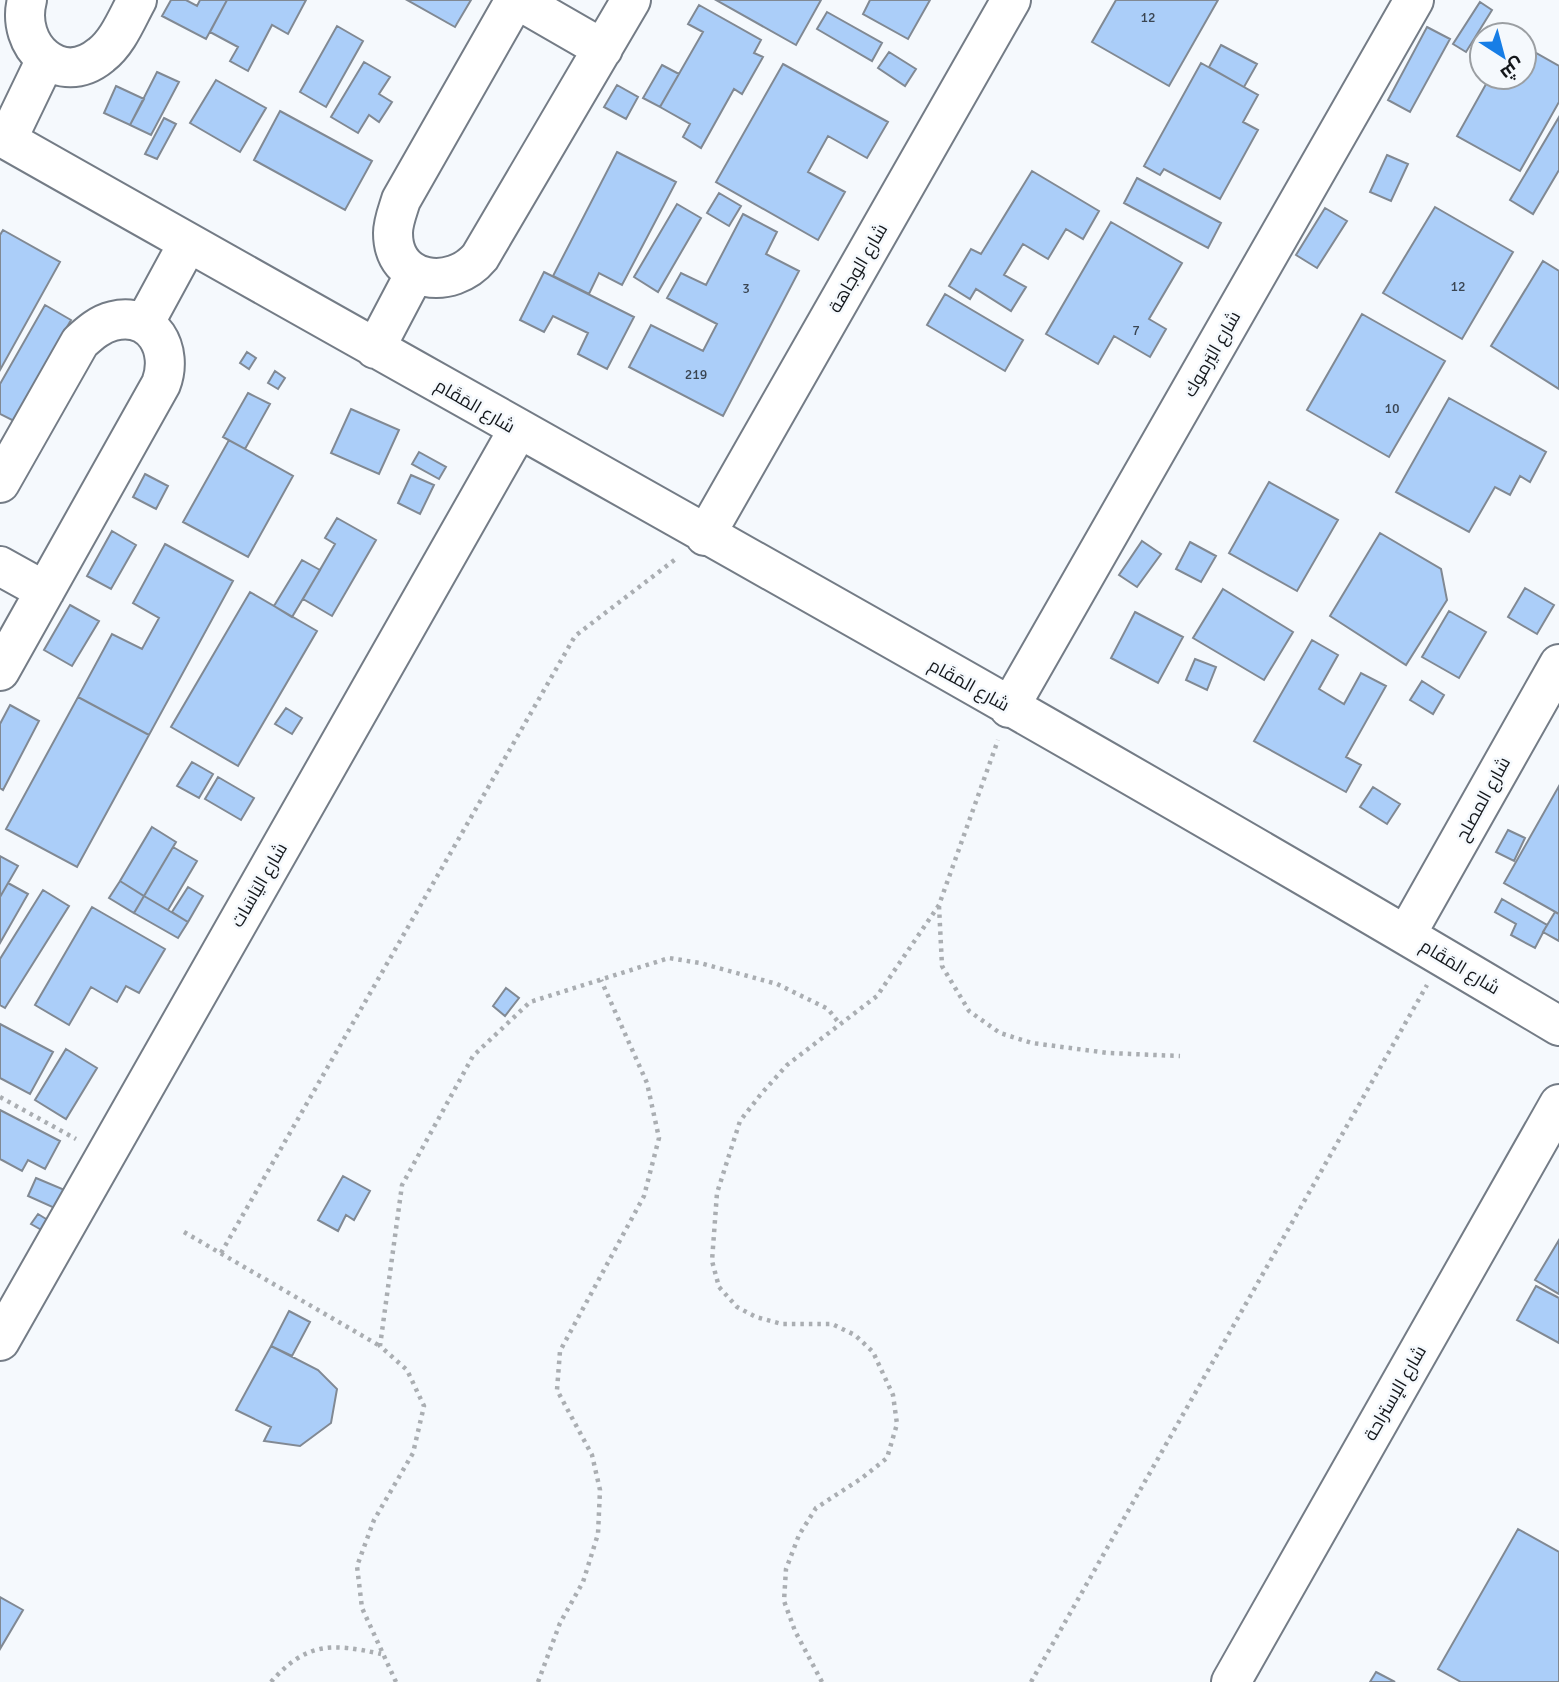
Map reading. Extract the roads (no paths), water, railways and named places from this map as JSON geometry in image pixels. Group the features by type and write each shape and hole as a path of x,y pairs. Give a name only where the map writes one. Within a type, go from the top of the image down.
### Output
{"street":[{"path":"27,0 23,18 26,34 34,49 46,59 60,65 75,66 103,54 137,0"},
{"path":"603,49 517,0 401,200 393,232 396,248 404,262 415,273 444,280 471,268 489,244 603,49 631,0"},
{"name":"شارع الوجاهة","path":"705,536 1011,0"},
{"name":"شارع اليَرموك","path":"1009,708 1415,0"},
{"name":"شارع المَقَام","path":"46,59 4,138 1009,708 1406,935 1559,1026"},
{"path":"144,324 188,243"},
{"path":"375,349 415,273"},
{"path":"0,483 80,342 110,321 133,320 144,324 163,344 166,371 0,671"},
{"name":"شارع اليَاسَات","path":"0,1341 518,430"},
{"path":"0,566 45,591"},
{"name":"شارع المصلح","path":"1406,935 1559,664"},
{"name":"شارع الإستراحة","path":"1231,1682 1559,1104"}]}
